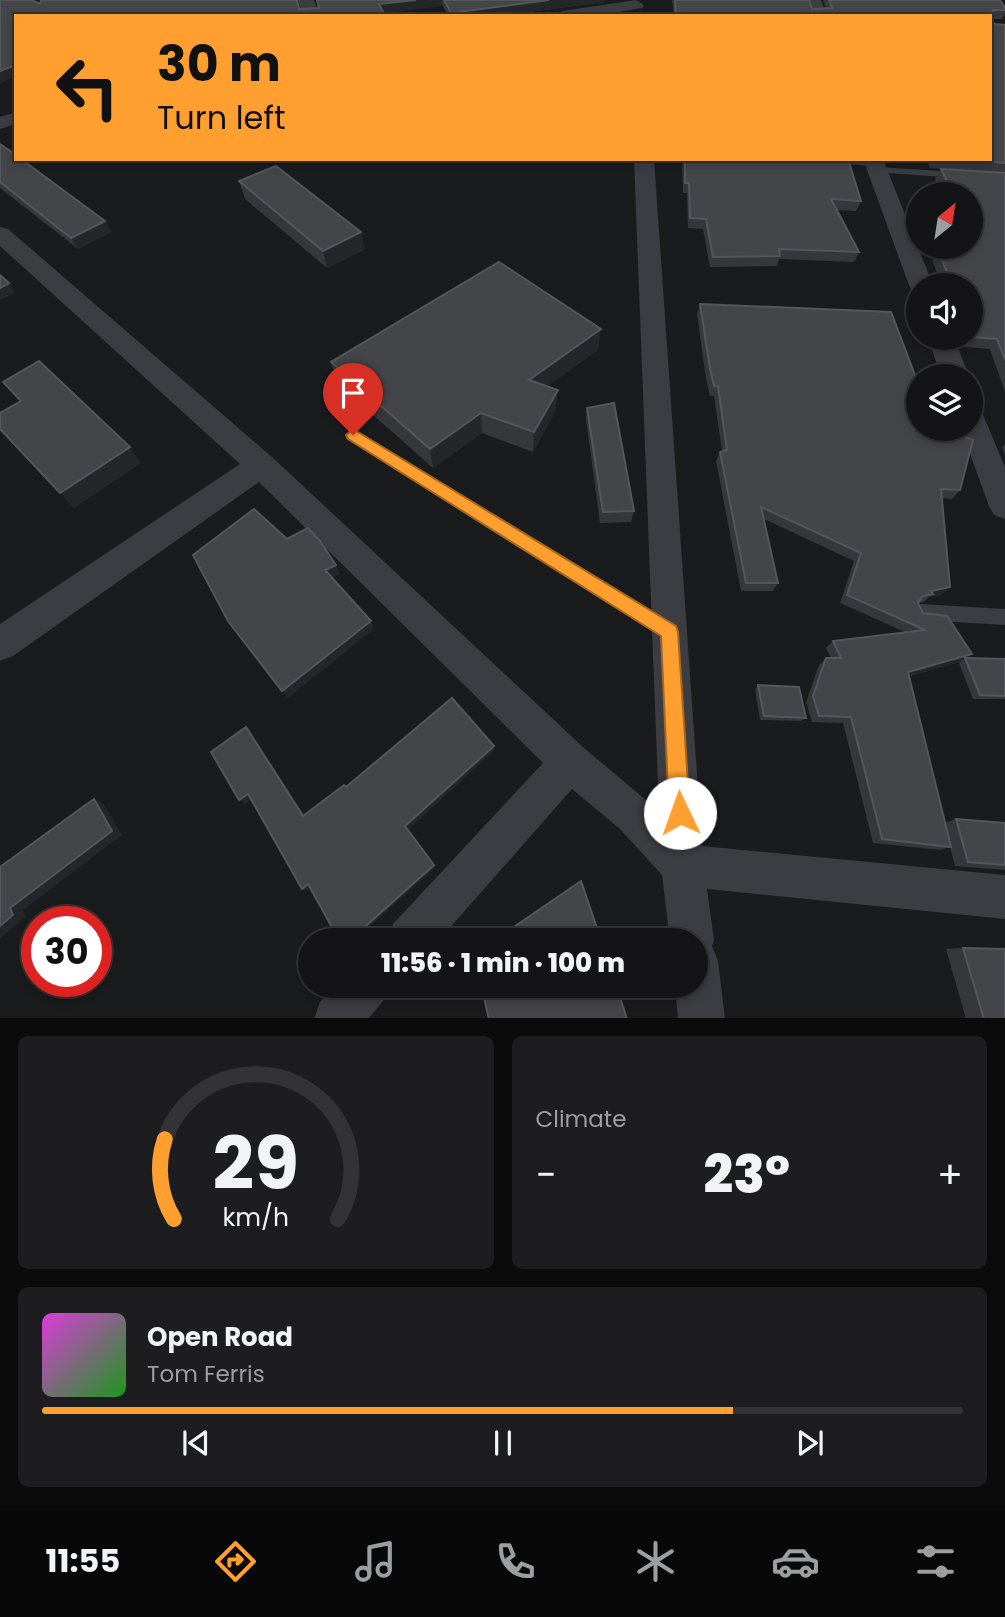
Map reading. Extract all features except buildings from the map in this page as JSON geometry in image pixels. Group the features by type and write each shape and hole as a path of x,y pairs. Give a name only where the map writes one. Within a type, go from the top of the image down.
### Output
{"street":[{"path":"578,14 636,7"},
{"path":"644,161 682,865 690,928"},
{"path":"874,164 916,273"},
{"path":"0,234 261,465 570,762 634,815 682,865 1005,898"},
{"path":"980,441 1005,506"},
{"path":"0,644 261,465"},
{"path":"420,928 570,762"},
{"path":"337,1018 355,998"},
{"path":"700,998 702,1018"}],"lane":[{"path":"839,161 967,176"},
{"path":"353,435 669,632"},
{"path":"920,612 1005,617"}],"route":[{"path":"353,435 669,632 680,813"}]}
